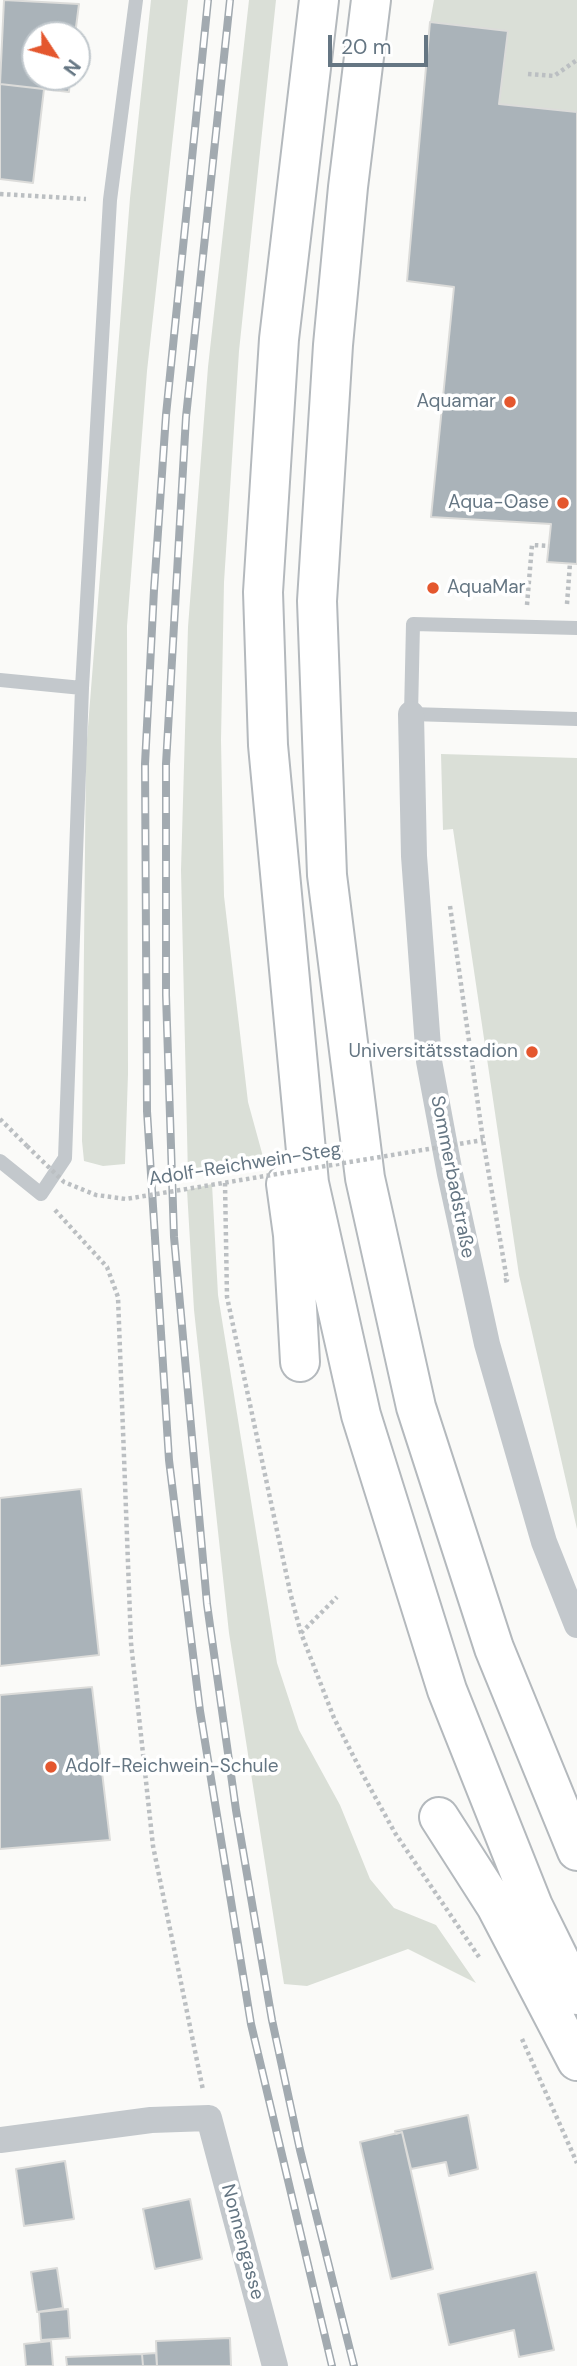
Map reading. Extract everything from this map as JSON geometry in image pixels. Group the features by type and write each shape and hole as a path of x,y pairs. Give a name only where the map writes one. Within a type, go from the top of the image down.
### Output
{"highway":[{"path":"319,0 279,339 263,592 268,745 290,1002 309,1182 362,1415 447,1690 533,1906 577,1995"},
{"path":"371,0 348,187 333,345 317,601 327,875 365,1178 416,1407 494,1648 577,1851"},
{"path":"290,1002 276,1107 293,1235 300,1362"},
{"path":"439,1816 502,1917 577,2061"}],"street":[{"name":"Sommerbadstraße","path":"411,714 414,856 429,1061 447,1161 490,1357 544,1542 577,1625"},
{"path":"0,2140 151,2120 209,2118"},
{"name":"Nonnengasse","path":"209,2118 275,2366"}],"lane":[{"path":"0,1161 41,1194 65,1158 82,688 110,200 136,0"},
{"path":"571,628 413,624 411,714 577,719"},
{"path":"0,680 82,688"}],"path":[{"path":"528,74 554,76 577,60"},
{"path":"0,194 110,200"},
{"path":"526,627 531,545 548,546"},
{"path":"570,563 571,628"},
{"path":"449,895 483,1140 507,1280"},
{"name":"Adolf-Reichwein-Steg","path":"0,1119 64,1182 96,1195 125,1199 483,1140"},
{"path":"225,1183 227,1297 290,1596 301,1633 334,1718 363,1775 396,1833 482,1961"},
{"path":"41,1194 107,1267 118,1297 131,1643 153,1846 209,2118"},
{"path":"301,1633 337,1597"},
{"path":"518,2030 577,2164"}],"shaded area":[{"path":"151,0 188,0 147,371 127,626 128,1074 125,1164 103,1166 84,1161 82,1141 86,752 130,198"},
{"path":"249,0 276,0 239,351 224,582 221,740 224,896 248,1102 265,1164 188,1177 181,870 188,627 208,367"},
{"path":"434,0 577,0 577,112 499,104 508,31 430,22"},
{"name":"Universitätsstadion","path":"441,754 577,758 577,1529 519,1275 453,829 443,830"},
{"path":"212,1184 218,1295 277,1663 299,1730 340,1805 370,1879 394,1908 436,1925 476,1983 408,1949 307,1986 284,1984 229,1633 194,1310 187,1190"}],"building":[{"path":"4,0 79,4 77,21 21,21 21,86 0,84"},
{"name":"Aquamar","path":"430,22 508,31 499,104 577,112 577,564 547,562 551,524 431,517 454,287 407,281"},
{"path":"0,84 21,86 21,91 44,91 33,183 0,179"},
{"path":"81,1489 99,1655 0,1666 0,1498"},
{"name":"Adolf-Reichwein-Schule","path":"92,1687 110,1840 0,1849 0,1695"},
{"path":"468,2115 478,2169 449,2176 446,2162 411,2169 402,2132 396,2134 395,2131"},
{"path":"402,2132 433,2269 391,2279 360,2142"},
{"path":"65,2161 74,2219 24,2226 16,2169"},
{"path":"190,2199 202,2259 155,2269 143,2209"},
{"path":"57,2268 63,2308 37,2312 31,2272"},
{"path":"536,2272 554,2350 519,2357 514,2330 449,2345 438,2294"},
{"path":"68,2309 70,2338 41,2340 39,2312"},
{"path":"230,2338 231,2366 157,2366 156,2341"},
{"path":"51,2341 53,2366 26,2366 24,2344"},
{"path":"156,2353 157,2366 143,2366 142,2354"},
{"path":"142,2354 143,2366 67,2366 66,2357"}],"railway":[{"path":"208,0 166,415 154,590 145,764 147,1111 169,1460 200,1711 251,2024 332,2366"},
{"path":"230,0 186,417 166,764 166,995 174,1237 207,1604 236,1810 272,2020 300,2150 354,2366"}],"place":[{"name":"Aquamar","path":"510,402"},
{"name":"Aqua-Oase","path":"563,503"},
{"name":"AquaMar","path":"433,588"},
{"name":"Universitätsstadion","path":"532,1052"},
{"name":"Adolf-Reichwein-Schule","path":"51,1767"}]}
